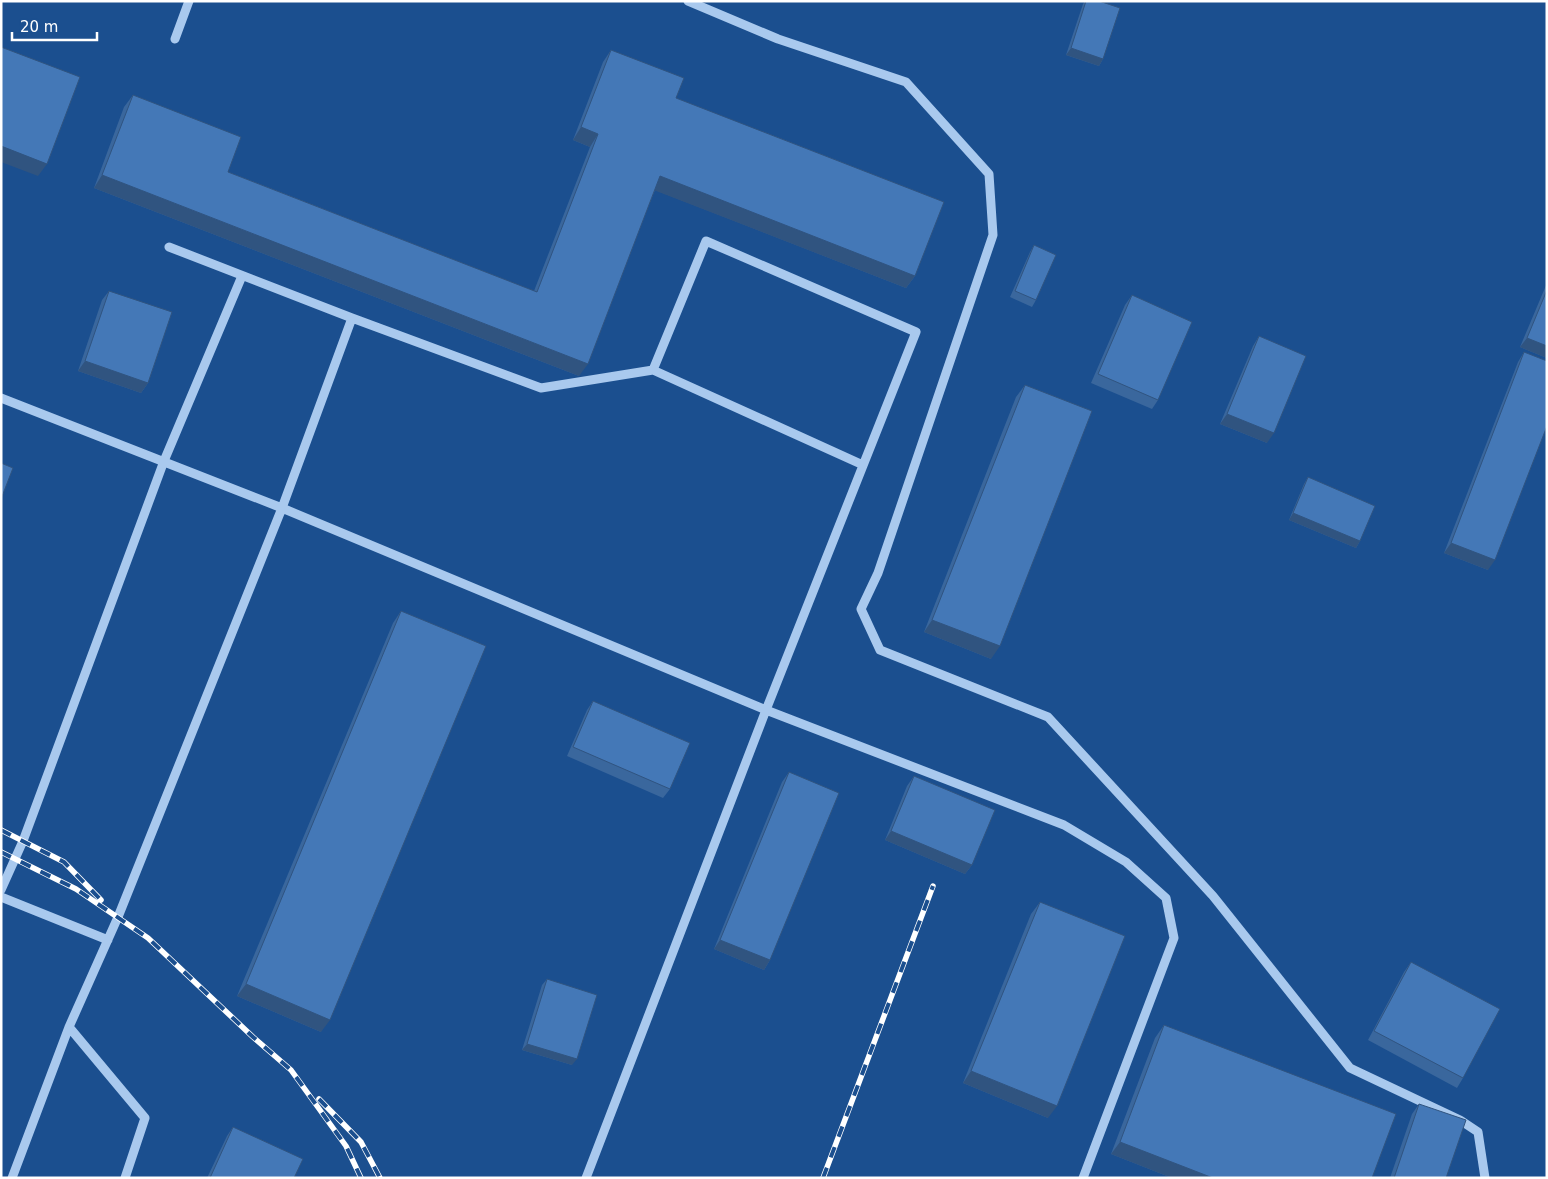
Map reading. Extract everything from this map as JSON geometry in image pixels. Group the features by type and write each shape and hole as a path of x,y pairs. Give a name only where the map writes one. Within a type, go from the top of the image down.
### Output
{"lane":[{"path":"175,39 189,1"},
{"path":"688,1 778,40 906,82 989,174 993,236 878,573 861,609 880,650 1048,717 1213,896 1350,1068 1460,1120 1478,1132 1485,1178"},
{"path":"586,1178 766,710 916,332 706,241 653,370"},
{"path":"169,247 352,318 541,388 653,370 863,465"},
{"path":"1,890 23,841 164,461 242,276"},
{"path":"12,1178 69,1027 108,940 282,508 352,318"},
{"path":"1,398 282,508 766,710 1064,825 1126,862 1166,898 1174,938 1083,1178"},
{"path":"1,897 108,940"},
{"path":"69,1027 145,1118 125,1178"}],"building":[{"path":"1086,1 1099,1 1120,8 1103,59 1071,48"},
{"path":"1,47 80,77 47,164 1,146"},
{"path":"611,50 684,78 676,98 944,202 915,276 660,176 588,364 102,175 133,95 241,137 228,172 537,292 598,134 581,127"},
{"path":"1034,245 1056,255 1036,300 1015,291"},
{"path":"1547,290 1547,346 1527,338"},
{"path":"109,291 172,312 148,383 85,361"},
{"path":"1132,295 1192,322 1158,400 1098,374"},
{"path":"1259,336 1306,356 1274,433 1227,414"},
{"path":"1524,352 1547,361 1547,426 1495,560 1451,543"},
{"path":"1025,385 1092,411 1000,646 932,620"},
{"path":"1,463 13,468 1,499"},
{"path":"1308,477 1375,506 1360,541 1293,513"},
{"path":"401,611 486,646 330,1020 246,984"},
{"path":"593,701 690,743 670,789 573,747"},
{"path":"789,772 839,793 770,960 720,940"},
{"path":"914,776 995,810 972,865 891,831"},
{"path":"1040,902 1125,936 1057,1106 971,1071"},
{"path":"1411,962 1500,1009 1463,1078 1374,1031"},
{"path":"547,979 597,995 577,1059 527,1044"},
{"path":"1164,1025 1396,1114 1372,1178 1213,1178 1120,1142"},
{"path":"1419,1104 1466,1120 1446,1178 1394,1178"},
{"path":"233,1127 303,1159 294,1178 210,1178"}],"railway":[{"path":"1,830 64,862 101,900"},
{"path":"1,852 76,889 148,938 253,1037 291,1070 346,1146 361,1178"},
{"path":"823,1178 933,886"},
{"path":"319,1099 361,1142 380,1178"}]}
